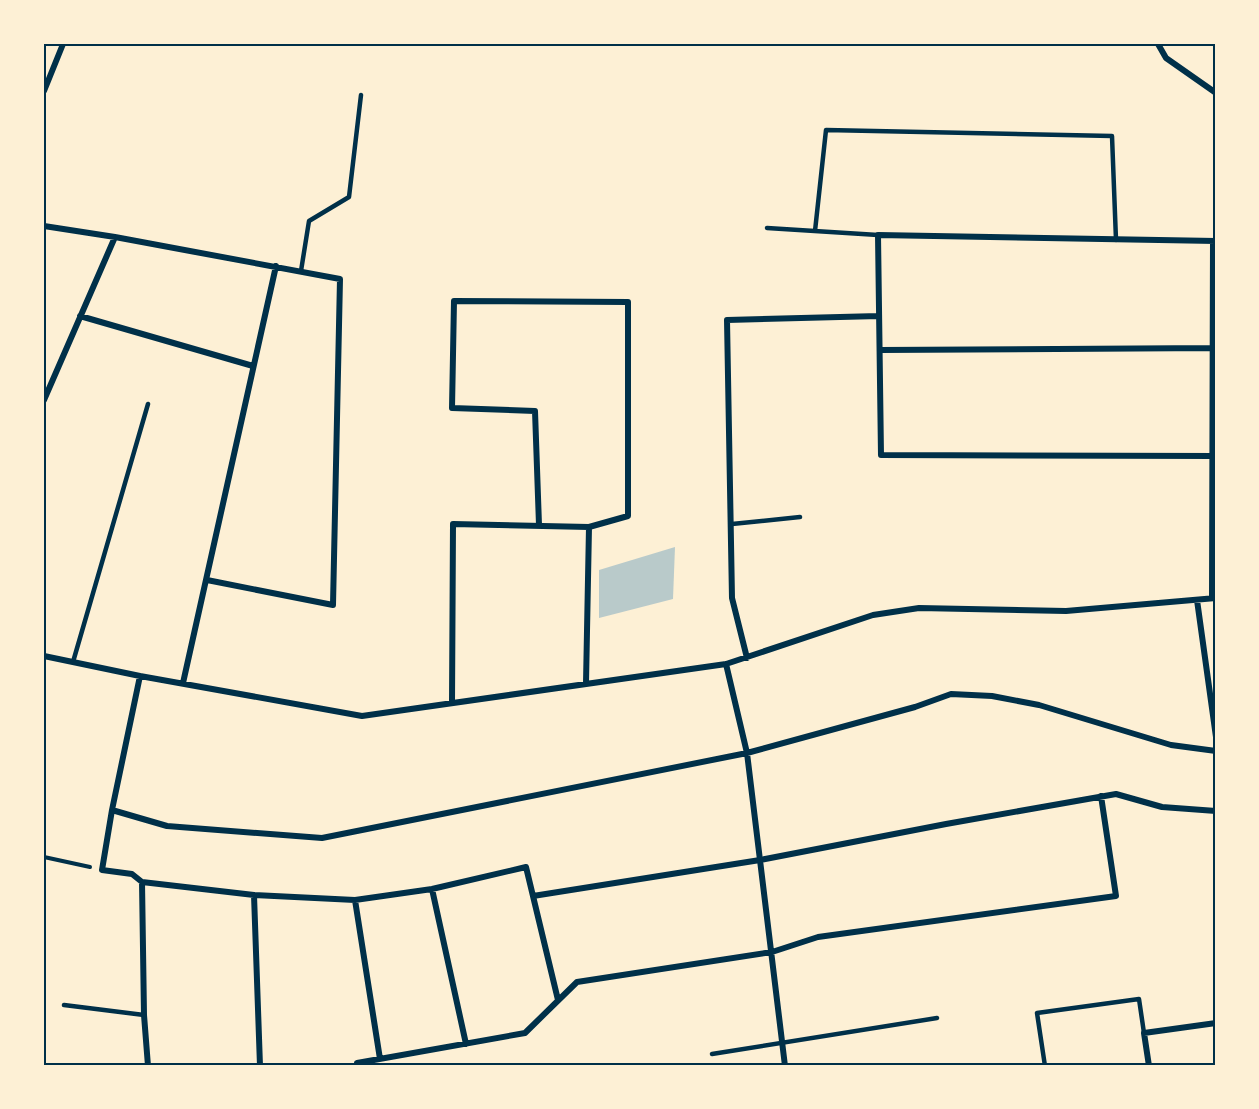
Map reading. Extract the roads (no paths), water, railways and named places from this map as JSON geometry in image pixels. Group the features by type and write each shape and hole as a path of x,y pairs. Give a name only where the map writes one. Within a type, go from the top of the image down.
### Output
{"street":[{"path":"44,91 63,44"},
{"path":"1158,44 1166,58 1215,93"},
{"path":"44,226 340,279 333,605 207,580"},
{"path":"44,656 362,716 726,664 873,615 919,608 1066,611 1214,598 1214,456 1214,348 1214,241 878,235 881,455 1214,456"},
{"path":"44,400 115,237"},
{"path":"183,683 276,266"},
{"path":"452,703 453,524 589,527 628,516 628,302 454,301 452,408 536,411 540,525"},
{"path":"80,316 253,366"},
{"path":"747,658 732,598 727,320 879,316"},
{"path":"880,350 1214,348"},
{"path":"586,683 589,527"},
{"path":"1197,600 1215,737"},
{"path":"726,664 747,753 785,1065"},
{"path":"141,676 112,810 102,870 132,874 142,882 254,895 355,900 432,889 526,867 558,1000"},
{"path":"112,810 167,826 322,838 747,753 915,707 951,694 992,696 1039,705 1171,745 1215,751"},
{"path":"533,896 760,860 1116,794 1162,807 1215,811"},
{"path":"357,1063 525,1033 577,982 772,952 818,937 1116,896 1101,796"},
{"path":"142,882 144,1015 148,1065"},
{"path":"432,889 466,1044"},
{"path":"254,895 260,1065"},
{"path":"355,900 380,1059"},
{"path":"1149,1065 1144,1033 1215,1023"}],"lane":[{"path":"301,271 309,221 350,197 361,95"},
{"path":"815,231 826,130 1112,136 1116,240"},
{"path":"766,228 878,235"},
{"path":"73,662 148,404"},
{"path":"732,524 800,517"},
{"path":"1045,1065 1038,1013 1139,999 1144,1033"},
{"path":"64,1005 144,1015"},
{"path":"712,1054 937,1018"}]}
